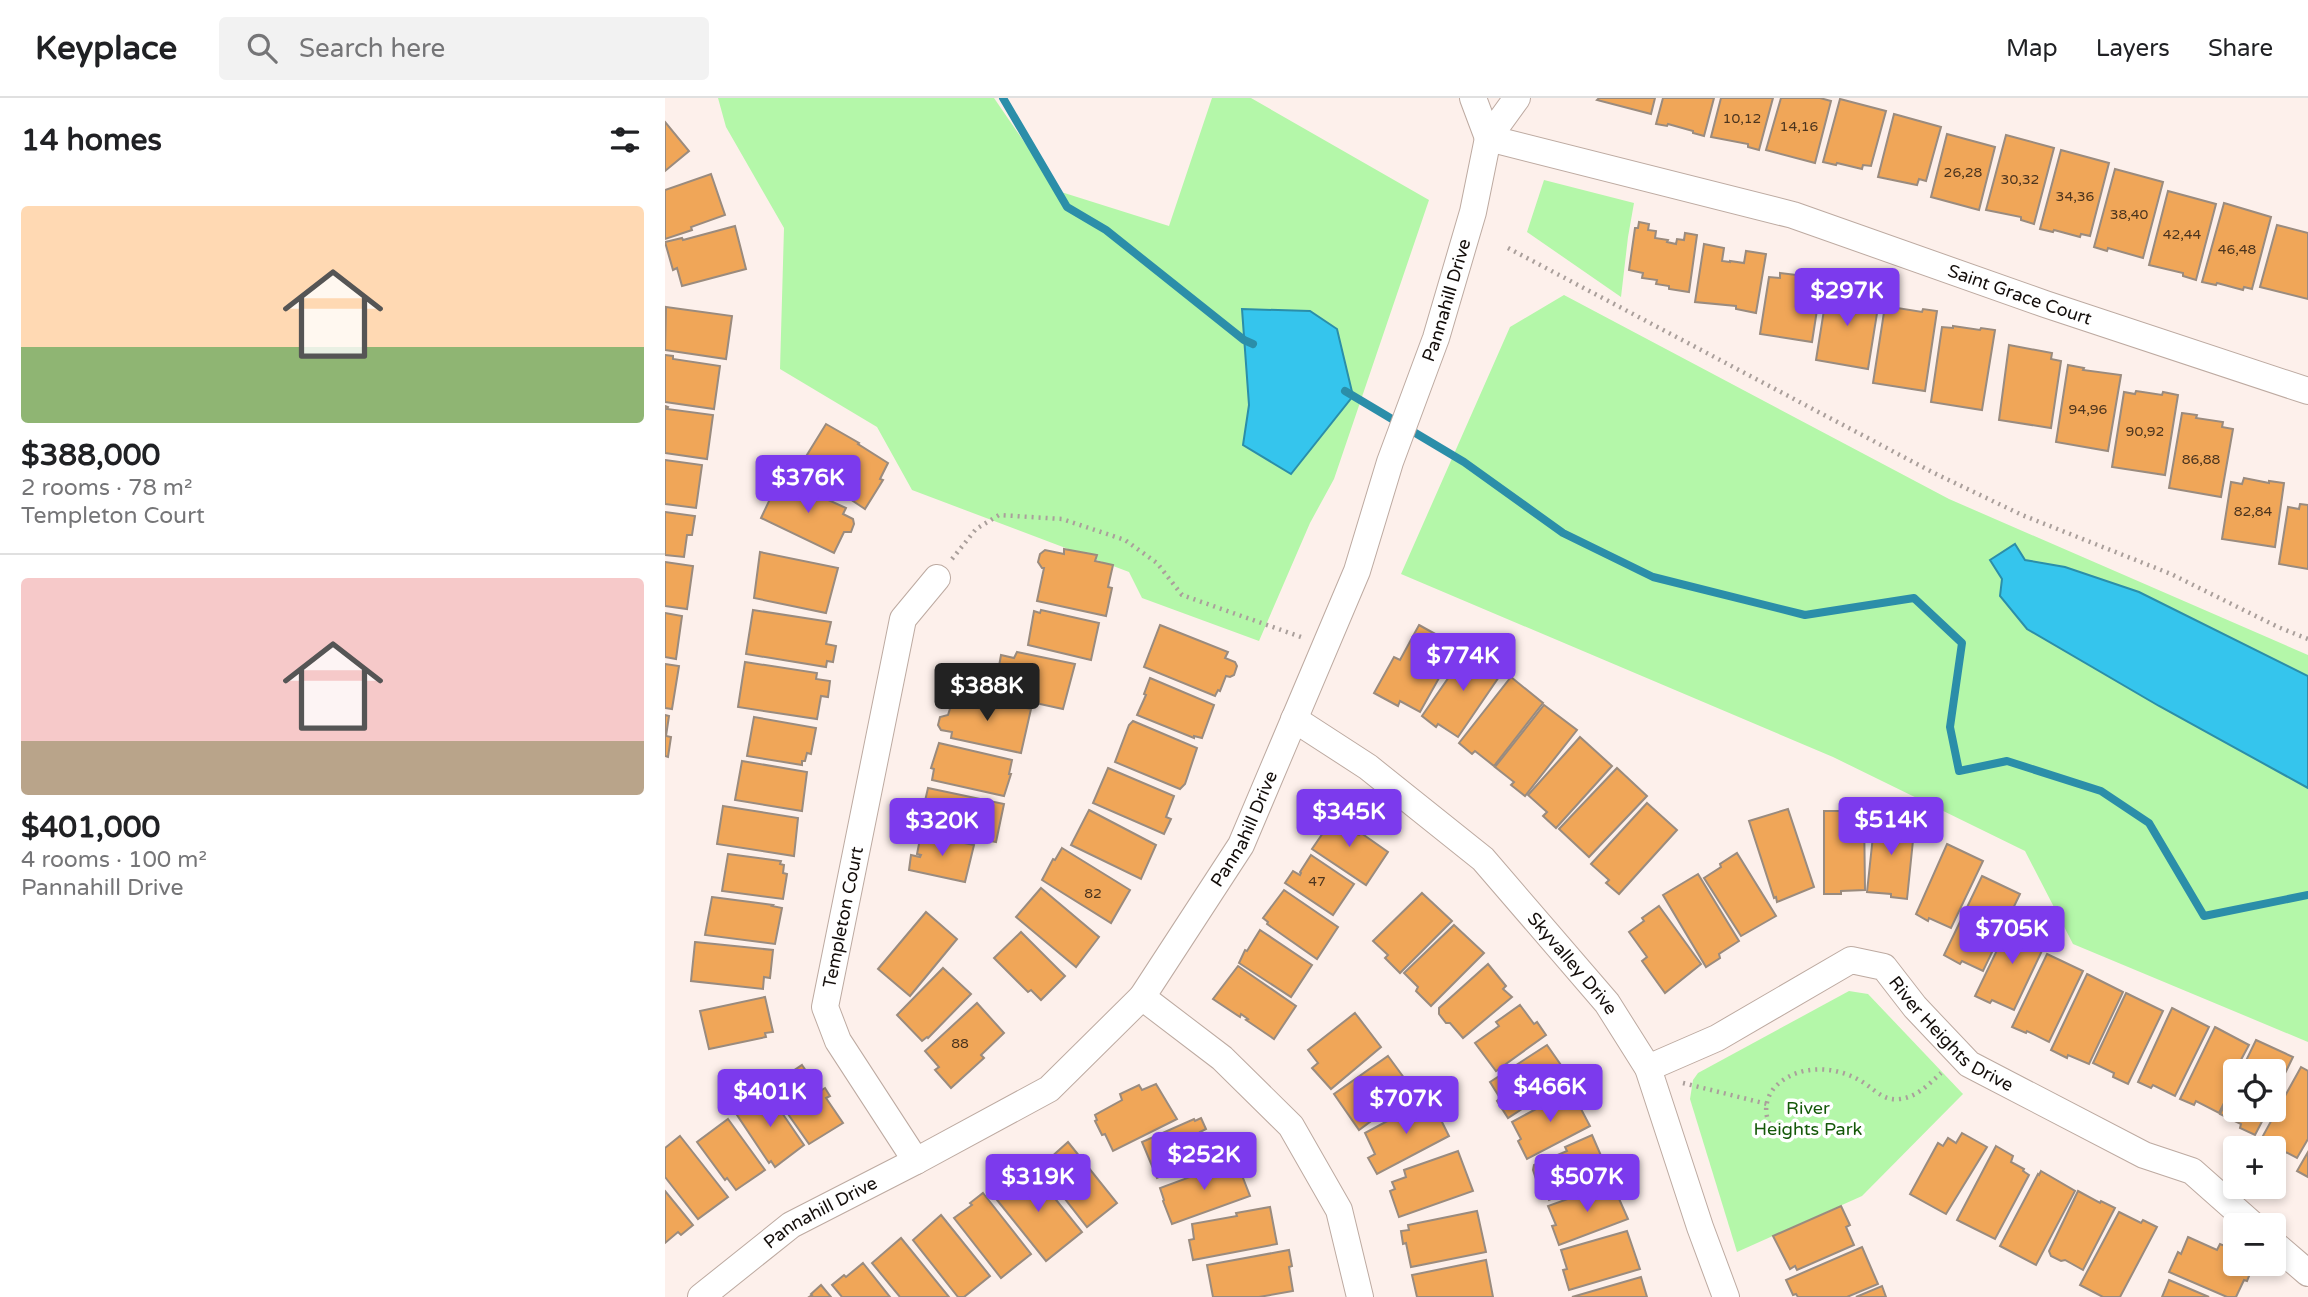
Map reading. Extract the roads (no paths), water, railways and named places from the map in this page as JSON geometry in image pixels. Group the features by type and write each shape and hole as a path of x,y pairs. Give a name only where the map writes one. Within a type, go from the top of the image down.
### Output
{"street":[{"path":"1473,98 1488,138"},
{"name":"Pannahill Drive","path":"701,1297 791,1225 1049,1089 1142,997 1241,845 1357,571 1390,462 1436,338 1473,212 1488,138 1517,98"},
{"name":"Saint Grace Court","path":"1488,138 1793,215 2045,304 2308,391"},
{"name":"Templeton Court","path":"916,1161 838,1041 825,1007 903,619 937,578"},
{"name":"Skyvalley Drive","path":"1294,719 1369,767 1483,859 1607,1003 1648,1068 1700,1227 1727,1297"},
{"name":"River Heights Drive","path":"1648,1068 1717,1038 1851,960 1884,967 1915,1007 1969,1064 2144,1155 2192,1171 2239,1213"},
{"path":"1142,997 1222,1058 1291,1126 1339,1210 1360,1297"},
{"path":"2286,1254 2308,1273"}],"water":[{"path":"1242,309 1310,311 1337,329 1353,396 1291,474 1243,445 1249,405"},
{"path":"2015,544 2025,560 2065,567 2139,592 2308,676 2308,788 2027,629 2000,596 2002,579 1990,560"}],"waterway":[{"path":"1003,98 1067,207 1106,230 1244,340 1253,344"},
{"path":"1345,391 1464,462 1563,533 1653,577 1805,615 1914,598 1962,643 1950,727 1959,771 2007,761 2101,791 2149,823 2204,916 2308,895"}],"park label":[{"name":"River Heights Park","path":"1808,1118"}]}
